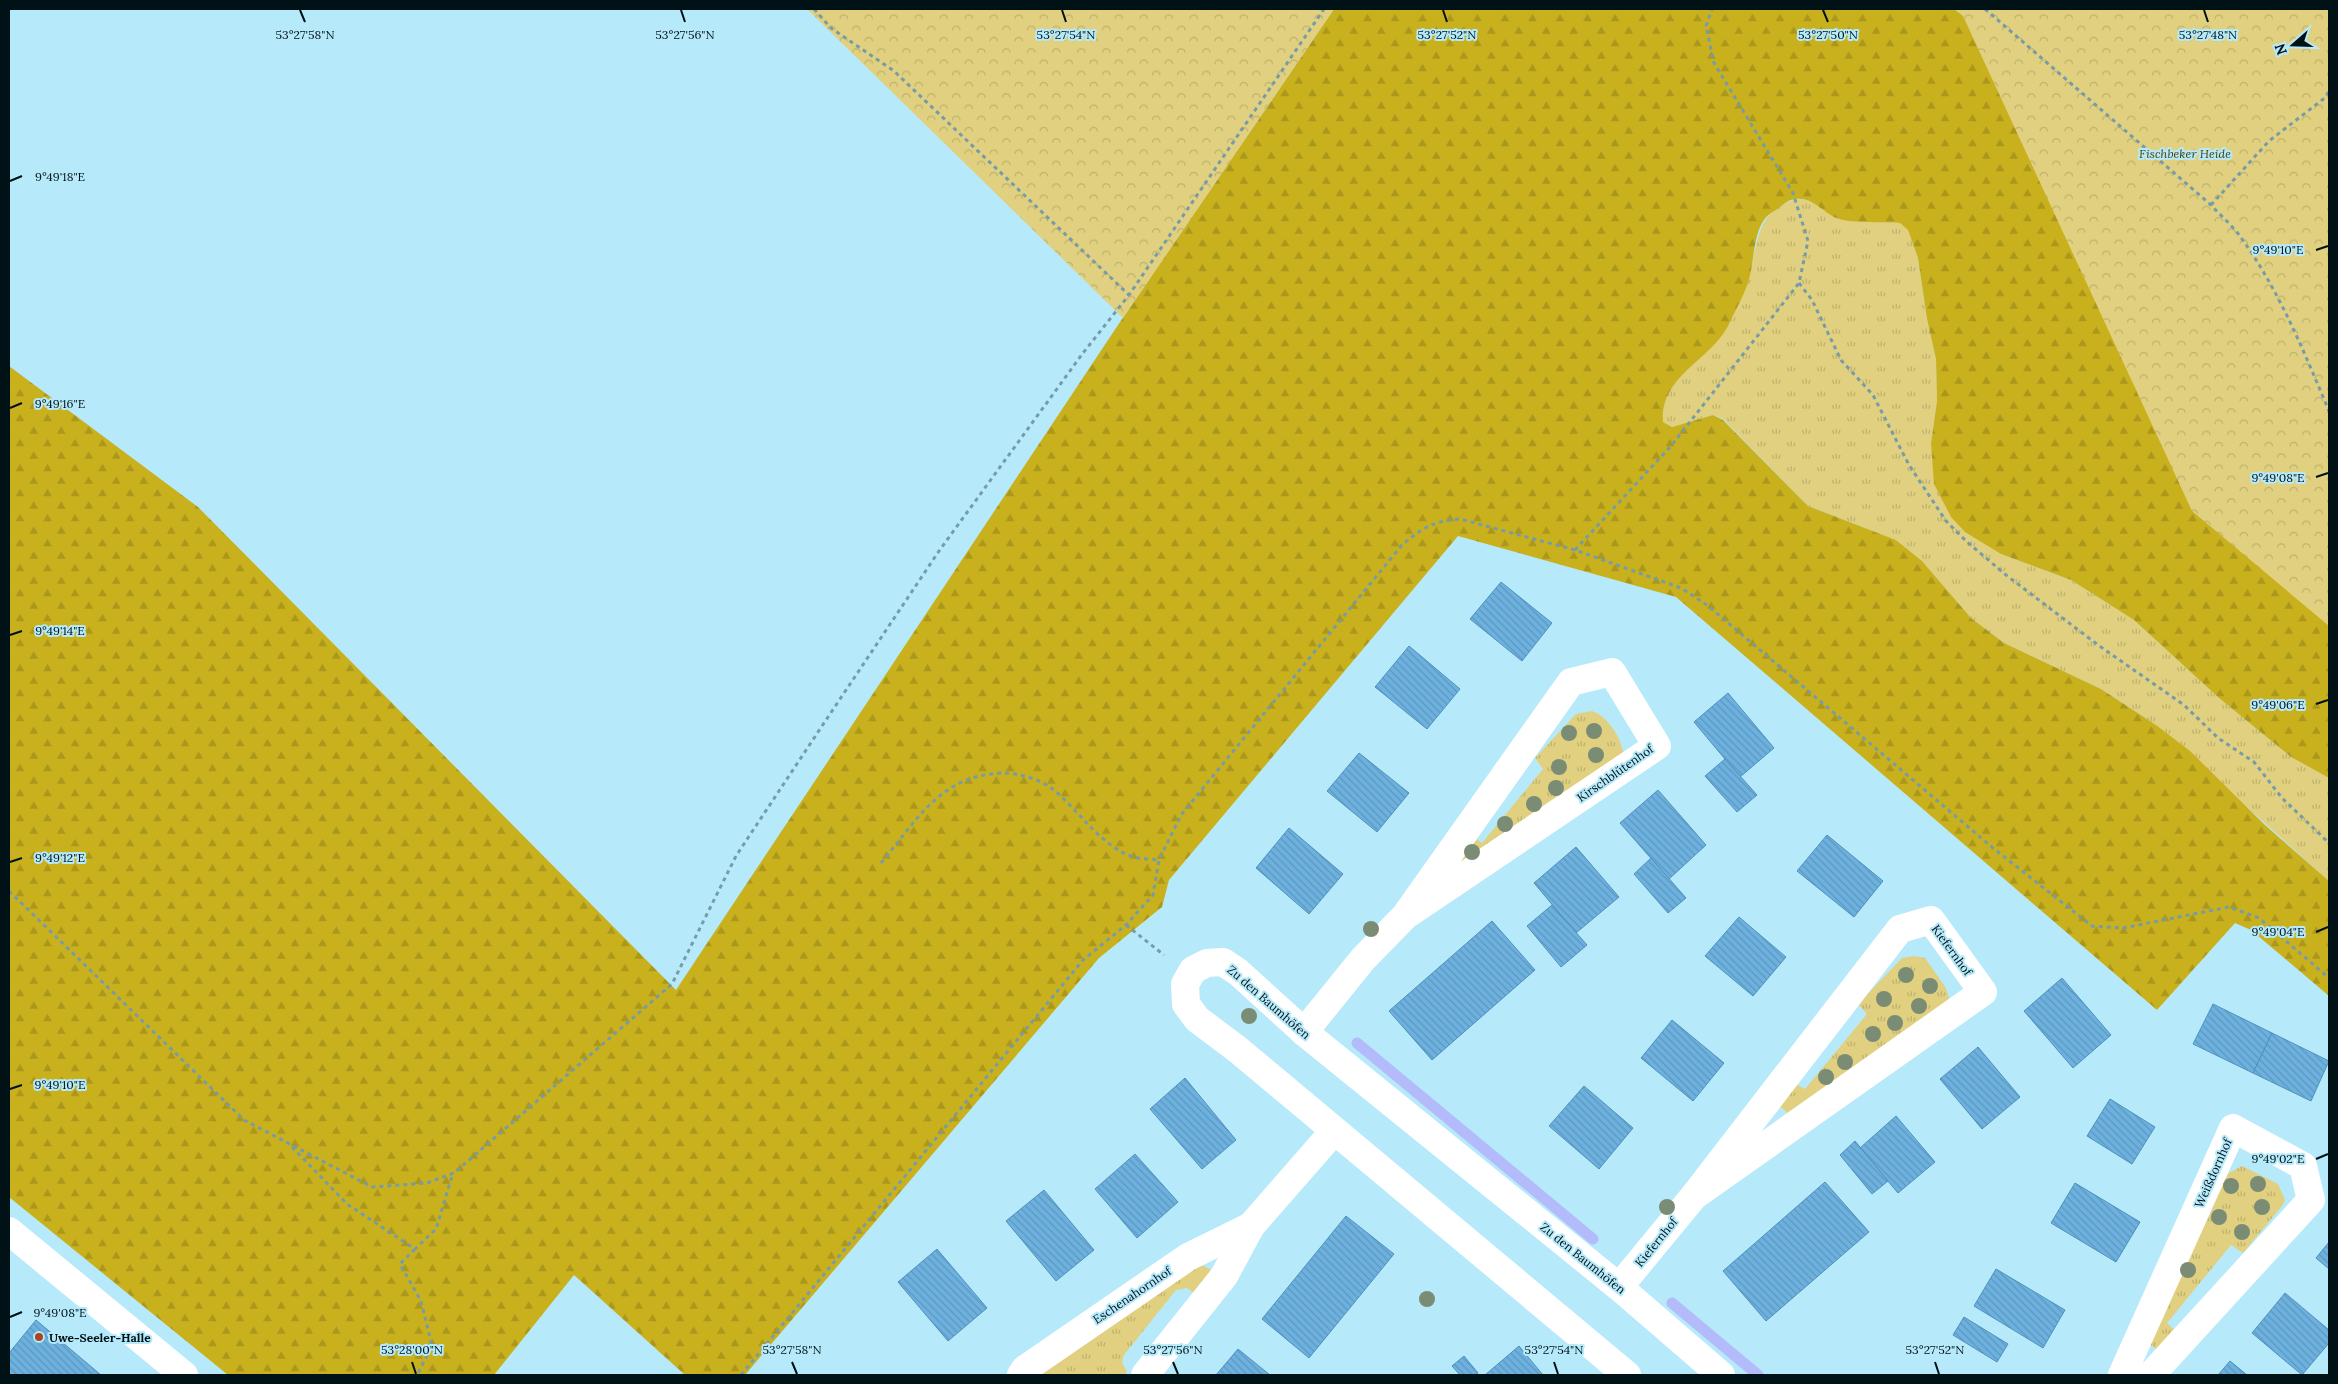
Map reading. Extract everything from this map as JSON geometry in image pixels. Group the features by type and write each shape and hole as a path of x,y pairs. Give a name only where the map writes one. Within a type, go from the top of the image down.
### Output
{"street":[{"name":"Kirschblütenhof","path":"1304,1032 1363,959 1405,916 1571,682 1612,672 1657,746 1405,916"},
{"name":"Kiefernhof","path":"1619,1287 1694,1196 1900,929 1931,920 1983,992 1694,1196"},
{"name":"Zu den Baumhöfen","path":"1190,976 1193,970 1206,963 1223,962 1238,972 1304,1032 1619,1287 1721,1375"},
{"path":"1190,976 1185,984 1186,1004 1197,1020 1237,1049 1627,1375"},
{"name":"Weißdornhof","path":"2122,1375 2233,1128 2303,1166 2310,1200 2150,1375"},
{"name":"Eschenahornhof","path":"1145,1375 1224,1276 1251,1226 1334,1131"},
{"name":"Eschenahornhof","path":"1021,1375 1025,1369 1188,1257 1251,1226"},
{"path":"9,1231 184,1375"}],"path":[{"path":"814,9 831,28 894,71 1129,296"},
{"path":"9,892 244,1120 372,1187 427,1183 454,1173 672,984 736,856 939,551 1082,353 1129,296 1324,9"},
{"path":"1575,550 1671,446 1799,283 1808,240 1793,193 1714,63 1706,26 1712,9"},
{"path":"1985,9 2211,205 2241,237 2270,280 2303,349 2329,411"},
{"path":"2211,205 2269,141 2326,97 2329,90"},
{"path":"1799,283 1812,300 1841,360 1873,395 1909,466 1946,521 2006,575 2098,645 2184,705 2218,738 2254,762 2282,798 2329,843"},
{"path":"741,1375 1083,960 1126,925 1153,895 1160,860 1181,815 1402,545 1421,529 1442,520 1460,519 1575,550 1681,588 1706,604 1993,848 2092,926 2122,928 2229,908 2259,918 2329,978"},
{"path":"881,863 939,795 967,779 982,774 1010,773 1032,778 1054,790 1117,850 1135,858 1160,860"},
{"path":"1126,925 1190,976"},
{"path":"290,1144 347,1204 415,1249"},
{"path":"417,1375 432,1346 421,1300 400,1264 436,1229 454,1173"}],"green space":[{"path":"807,9 1334,9 1123,318"},
{"path":"1334,9 2329,9 2329,778 2291,757 2219,698 2134,620 2071,580 2001,554 1965,532 1951,517 1934,484 1931,443 1937,401 1936,359 1927,319 1918,258 1908,230 1900,223 1841,220 1804,199 1788,201 1769,215 1760,226 1748,283 1729,324 1711,348 1678,380 1664,406 1663,422 1672,427 1713,415 1723,420 1808,506 1896,540 1922,561 1971,618 2004,643 2101,689 2156,725 2190,751 2265,825 2329,881 2329,996 2251,930 2235,923 2157,1010 1676,597 1458,536 1169,880 1162,907 1099,958 745,1375 685,1375 574,1275 494,1375 228,1375 9,1197 9,366 198,507 676,990 1118,325"},
{"name":"Fischbeker Heide","path":"1954,9 2329,9 2329,626 2192,511 1963,16"},
{"path":"1801,199 1811,201 1837,219 1900,223 1908,229 1918,258 1927,319 1936,359 1937,401 1931,443 2001,554 2071,580 2134,620 2219,698 2291,757 2329,778 2329,881 2156,725 2101,689 2004,643 1971,618 1922,561 1896,540 1808,506 1723,419 1713,415 1672,427 1663,422 1663,409 1666,398 1672,388 1722,333 1744,291 1757,241 1767,218 1775,209 1786,203"},
{"path":"1592,711 1609,723 1620,742 1624,756 1466,867 1454,858 1472,836 1482,843 1543,769 1535,758 1576,714"},
{"path":"1914,956 1925,958 1946,988 1949,998 1944,1006 1790,1115 1777,1104 1794,1083 1805,1089 1867,1014 1858,1004 1902,958"},
{"path":"2242,1166 2278,1184 2285,1200 2243,1253 2231,1245 2167,1323 2176,1331 2160,1352 2144,1340 2227,1174"},
{"path":"1197,1263 1210,1269 1211,1275 1195,1294 1187,1288 1176,1290 1124,1355 1122,1362 1127,1372 1124,1375 1041,1375 1044,1369"}],"building":[{"path":"1501,582 1552,623 1522,661 1470,619"},
{"path":"1409,646 1460,689 1427,729 1375,687"},
{"path":"1728,693 1774,748 1740,777 1694,722"},
{"path":"1359,753 1409,793 1377,832 1327,791"},
{"path":"1725,759 1757,795 1737,812 1705,776"},
{"path":"1658,790 1706,845 1669,879 1620,823"},
{"path":"1289,828 1343,874 1309,914 1256,868"},
{"path":"1827,835 1883,881 1854,917 1797,871"},
{"path":"1576,847 1619,897 1576,933 1534,883"},
{"path":"1651,858 1686,898 1668,913 1634,874"},
{"path":"1552,905 1587,945 1561,967 1527,926"},
{"path":"1739,917 1786,957 1753,996 1705,956"},
{"path":"1492,921 1535,970 1432,1060 1389,1011"},
{"path":"2062,978 2111,1035 2073,1068 2024,1011"},
{"path":"2213,1004 2272,1033 2253,1073 2193,1044"},
{"path":"1672,1020 1724,1063 1693,1101 1641,1058"},
{"path":"2272,1033 2329,1061 2311,1101 2253,1073"},
{"path":"1978,1047 2020,1097 1982,1129 1940,1079"},
{"path":"1185,1078 1236,1140 1202,1169 1150,1109"},
{"path":"1584,1086 1633,1128 1599,1169 1549,1126"},
{"path":"2110,1099 2155,1127 2132,1164 2087,1136"},
{"path":"1896,1116 1935,1162 1898,1193 1860,1148"},
{"path":"1855,1141 1888,1181 1872,1194 1840,1155"},
{"path":"1135,1154 1178,1202 1137,1238 1095,1189"},
{"path":"1825,1182 1869,1232 1766,1321 1723,1271"},
{"path":"2075,1183 2140,1222 2116,1262 2051,1223"},
{"path":"1044,1190 1094,1250 1056,1281 1006,1221"},
{"path":"1346,1216 1394,1254 1309,1358 1262,1319"},
{"path":"2329,1242 2329,1269 2316,1258"},
{"path":"937,1249 987,1308 948,1341 898,1282"},
{"path":"1996,1269 2065,1310 2043,1348 1974,1306"},
{"path":"2285,1293 2329,1330 2329,1343 2302,1375 2252,1333"},
{"path":"1964,1317 2008,1344 1997,1362 1953,1335"},
{"name":"Uwe-Seeler-Halle","path":"36,1320 101,1375 9,1375 9,1353"},
{"path":"1519,1346 1543,1375 1485,1375"},
{"path":"1238,1349 1270,1375 1216,1375"},
{"path":"1464,1356 1478,1373 1474,1375 1460,1375 1452,1366"},
{"path":"2230,1361 2247,1375 2218,1375"}],"waterway":[{"path":"1357,1043 1593,1239"},
{"path":"1672,1303 1758,1375"}],"place":[{"name":"Uwe-Seeler-Halle","path":"39,1337"}]}
